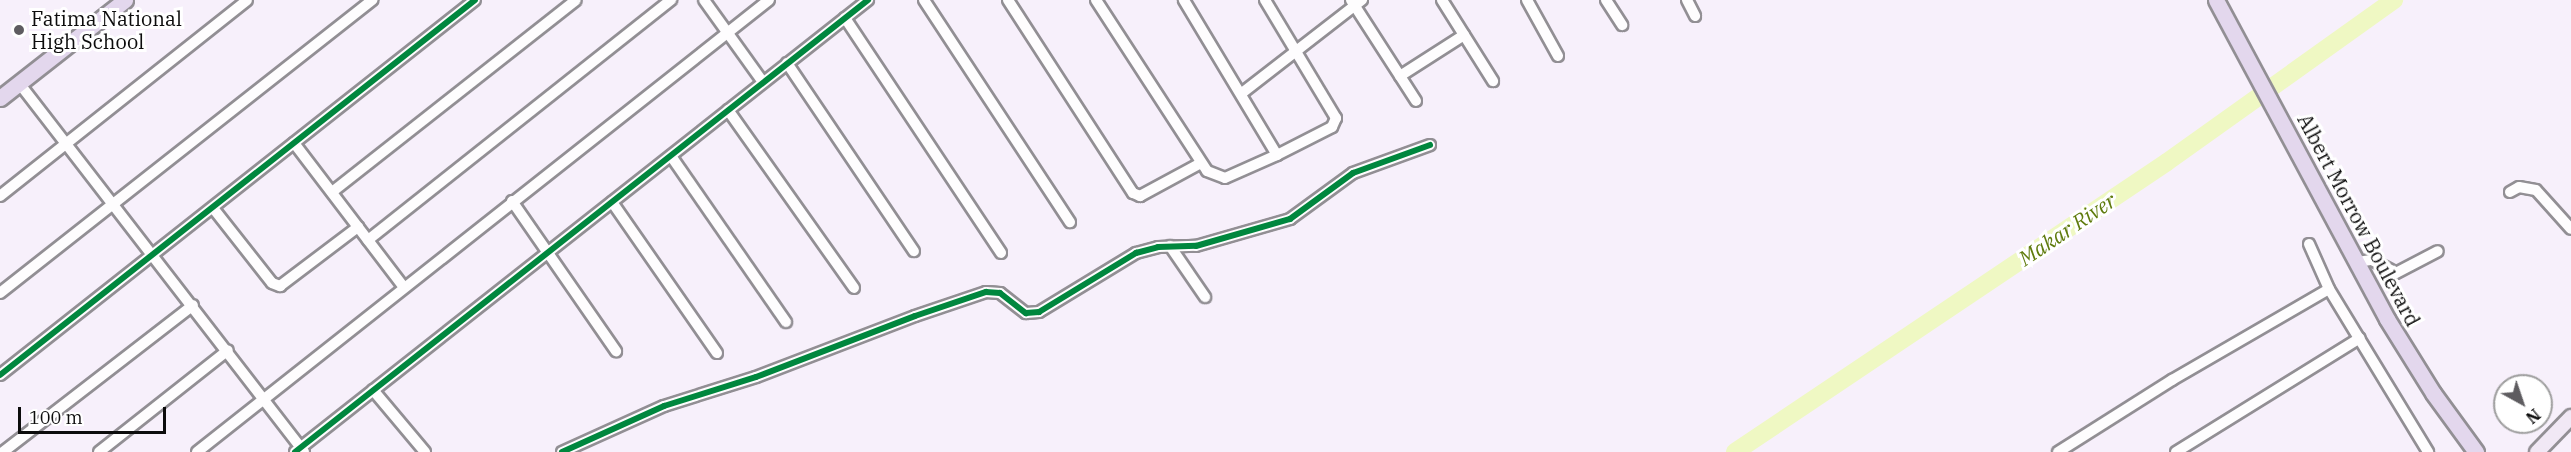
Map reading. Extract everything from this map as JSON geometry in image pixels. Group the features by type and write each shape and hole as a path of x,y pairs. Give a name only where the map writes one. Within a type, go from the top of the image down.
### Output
{"main road":[{"path":"0,98 124,0"},
{"name":"Albert Morrow Boulevard","path":"2216,0 2413,362 2476,452"}],"street":[{"path":"0,196 246,0"},
{"path":"0,293 360,4 373,0"},
{"path":"0,375 475,0"},
{"path":"332,192 576,0"},
{"path":"368,240 671,0"},
{"path":"704,0 763,82"},
{"path":"197,452 403,286 769,0"},
{"path":"19,82 265,398 300,450 868,0"},
{"path":"924,0 1070,222"},
{"path":"1008,0 1132,193 1140,196 1201,163"},
{"path":"1096,0 1201,163 1212,176 1225,178 1332,128 1336,118 1265,0"},
{"path":"1184,0 1242,93 1277,155"},
{"path":"1442,0 1493,81"},
{"path":"1527,0 1558,56"},
{"path":"1606,0 1622,25"},
{"path":"1687,0 1695,16"},
{"path":"1242,93 1356,2 1416,101"},
{"path":"845,18 1001,253"},
{"path":"1400,76 1464,35"},
{"path":"787,63 914,251"},
{"path":"728,110 854,288"},
{"path":"294,143 403,286"},
{"path":"562,452 664,406 756,377 905,319 986,292 1000,293 1026,313 1039,312 1136,253 1170,246 1196,246 1290,219 1353,172 1430,145"},
{"path":"671,156 786,322"},
{"path":"2510,192 2519,187 2536,190 2571,229"},
{"path":"512,201 616,351"},
{"path":"612,202 717,353"},
{"path":"213,208 272,283 279,286 358,227"},
{"path":"2309,244 2329,289 2428,452"},
{"path":"1170,246 1205,297"},
{"path":"2357,262 2372,260 2396,273 2438,251"},
{"path":"2058,452 2172,380 2329,289"},
{"path":"3,452 193,305"},
{"path":"2176,452 2360,338"},
{"path":"99,452 228,350"},
{"path":"373,390 425,452"},
{"path":"2537,452 2571,417"}],"waterway":[{"name":"Makar River","path":"1735,452 2167,162 2394,0"}],"cycle path":[{"path":"0,375 475,0"},
{"path":"295,452 868,0"},
{"path":"562,452 664,406 756,377 915,316 986,292 1000,293 1026,313 1039,312 1136,253 1158,247 1196,246 1290,219 1353,173 1430,145"}],"place":[{"name":"Fatima National High School","path":"19,30"}]}
